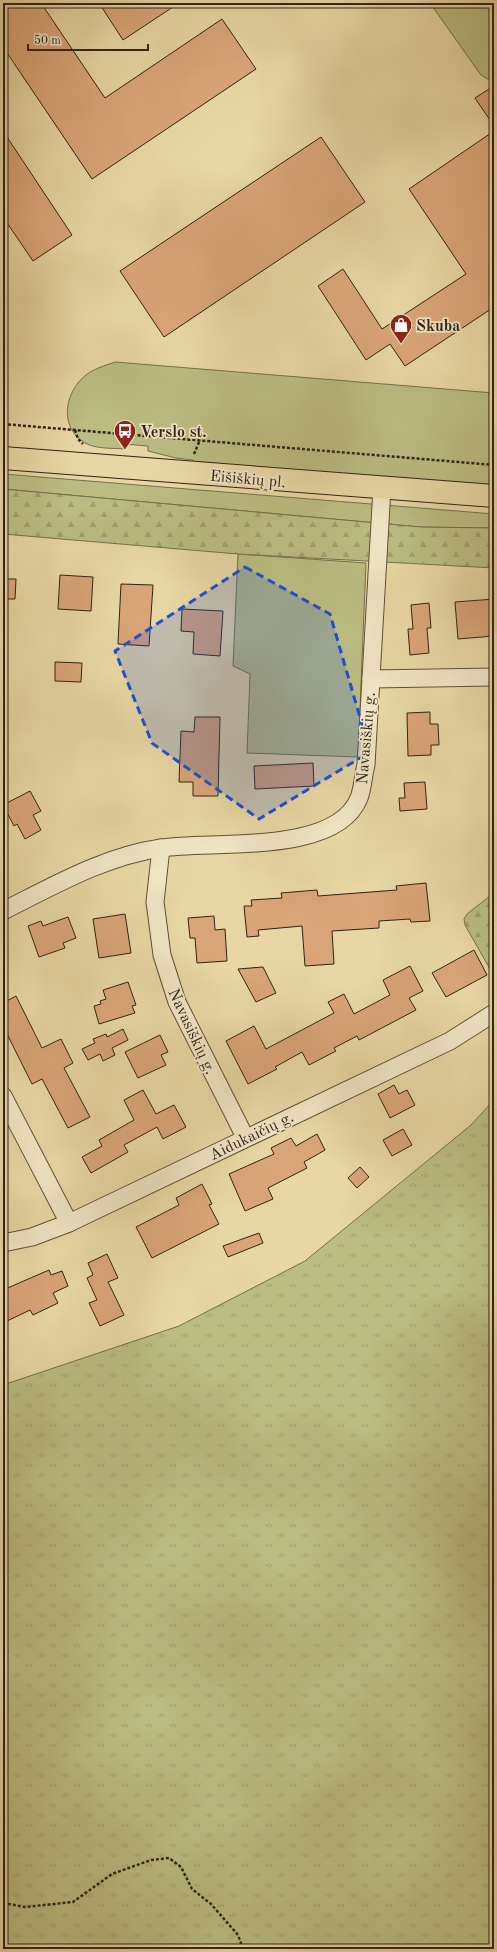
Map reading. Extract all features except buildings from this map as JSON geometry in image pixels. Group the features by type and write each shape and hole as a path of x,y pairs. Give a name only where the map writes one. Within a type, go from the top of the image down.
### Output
{"main road":[{"name":"Eišiškių pl.","path":"3,458 494,496"}],"street":[{"name":"Navasiškių g.","path":"3,911 103,864 161,848 290,840 314,834 333,825 348,813 358,799 366,765 382,488"},
{"path":"370,678 494,677"},
{"name":"Navasiškių g.","path":"161,848 155,902 162,955 176,1002 245,1138"},
{"name":"Aidukaičių g.","path":"3,1243 32,1237 69,1223 450,1041 494,1013"},
{"path":"3,1096 69,1223"}],"path":[{"path":"3,424 494,465"},
{"path":"3,1903 25,1907 73,1902 112,1874 151,1860 169,1858 181,1867 192,1889 211,1904 238,1935 243,1949"}],"highlighted area":[{"path":"245,567 330,614 370,752 259,819 152,743 115,651"}],"green space":[{"path":"430,3 492,3 494,6 494,83 481,75"},
{"path":"115,362 494,393 494,485 196,464 193,460 176,458 148,451 148,446 124,444 124,449 91,446 77,437 71,428 68,418 70,396 75,386 92,371"},
{"path":"3,474 494,514 494,528 421,527 3,489"},
{"path":"3,489 421,527 494,528 494,568 238,554 3,534"},
{"path":"238,554 366,563 358,757 247,753 250,674 233,666"},
{"path":"494,893 494,976 465,925 464,919 467,914"},
{"path":"494,1100 494,1949 3,1949 3,1385 179,1326 305,1261 471,1125"}],"place":[{"name":"Skuba","path":"401,344"},
{"name":"Verslo st.","path":"125,450"}]}
